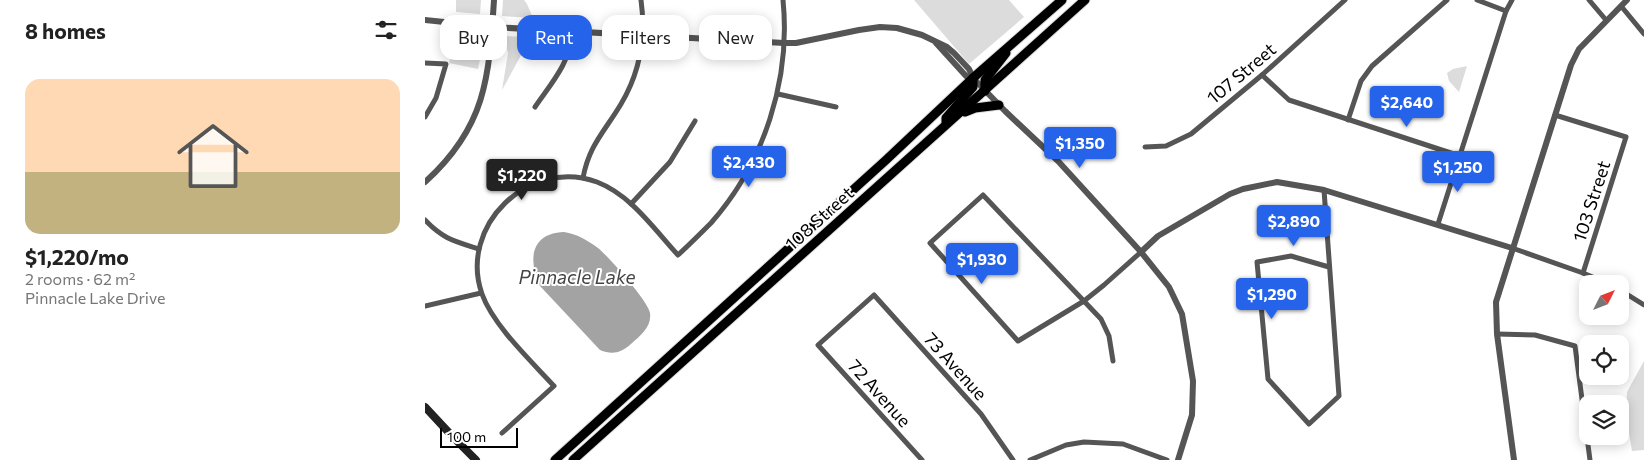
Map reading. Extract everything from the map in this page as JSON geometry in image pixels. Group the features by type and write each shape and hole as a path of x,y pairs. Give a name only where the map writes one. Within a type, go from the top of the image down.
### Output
{"main road":[{"name":"108 Street","path":"555,460 886,160 973,78 1062,0"},
{"name":"108 Street","path":"573,460 1085,0"},
{"path":"985,91 985,80 1005,54 1033,24"},
{"path":"973,78 973,87 946,118 947,125 967,111 999,105"},
{"path":"425,407 476,460"},
{"path":"453,438 470,460"}],"street":[{"path":"492,15 493,0"},
{"path":"641,0 643,15"},
{"path":"502,433 554,386 493,317 481,293 477,265 479,250 492,217 501,205 519,191 534,183 564,177 583,178 612,189 631,204 678,255 711,223 736,190 754,160 778,94 784,43 783,0"},
{"name":"107 Street","path":"1145,147 1166,146 1191,134 1262,75 1345,0"},
{"path":"1349,120 1361,81 1372,66 1447,0"},
{"path":"1477,0 1506,11"},
{"path":"1438,224 1506,11 1512,0"},
{"path":"1589,0 1606,20"},
{"path":"1514,460 1497,334 1496,302 1571,66 1579,49 1627,0"},
{"path":"1621,6 1644,34"},
{"path":"425,20 440,21"},
{"path":"689,38 784,43 801,42 880,27 897,28 913,32 933,41 966,76 973,78 1058,161 1141,252 1169,287 1181,314 1193,381 1192,415 1178,460"},
{"path":"425,182 451,156 465,137 476,116 487,78 489,60"},
{"path":"535,107 566,60"},
{"path":"583,178 585,164 594,144 621,104 631,84 639,60"},
{"path":"425,63 446,64 436,98 425,117"},
{"path":"1262,75 1289,100 1459,156"},
{"path":"778,94 836,107"},
{"name":"103 Street","path":"1555,114 1626,137 1583,273"},
{"path":"631,204 670,162 695,120"},
{"path":"1113,361 1109,336 1101,319 1084,301 983,195 930,243 1018,341 1084,301 1158,236 1230,194 1243,189 1277,182 1324,190 1438,224 1588,275"},
{"path":"1324,190 1339,396 1309,424 1268,379 1257,262 1291,256 1329,267"},
{"path":"425,220 443,236 479,250"},
{"path":"425,306 481,293"},
{"name":"72 Avenue","path":"874,294 818,345 922,460"},
{"name":"73 Avenue","path":"874,294 981,414 1013,460"},
{"path":"1629,296 1644,305"},
{"path":"1497,334 1535,335 1575,346 1591,460"},
{"path":"1030,460 1066,445 1084,442 1123,444 1167,460"}],"shaded area":[{"path":"456,0 481,0 480,14 456,12"},
{"path":"503,0 524,0 532,15 517,15 517,17 502,15"},
{"path":"914,0 1009,0 1024,17 969,64"},
{"path":"507,36 517,36 518,60 502,90 507,60"},
{"path":"450,60 480,60 478,69 449,63"},
{"path":"1467,66 1459,92 1449,81 1447,73 1453,69"},
{"path":"1644,361 1644,450 1632,451 1629,433 1629,395 1627,395"}],"water":[{"name":"Pinnacle Lake","path":"564,232 582,238 598,248 627,279 648,307 650,318 645,331 624,349 612,353 600,350 540,286 536,277 533,258 538,243 544,237"}]}
